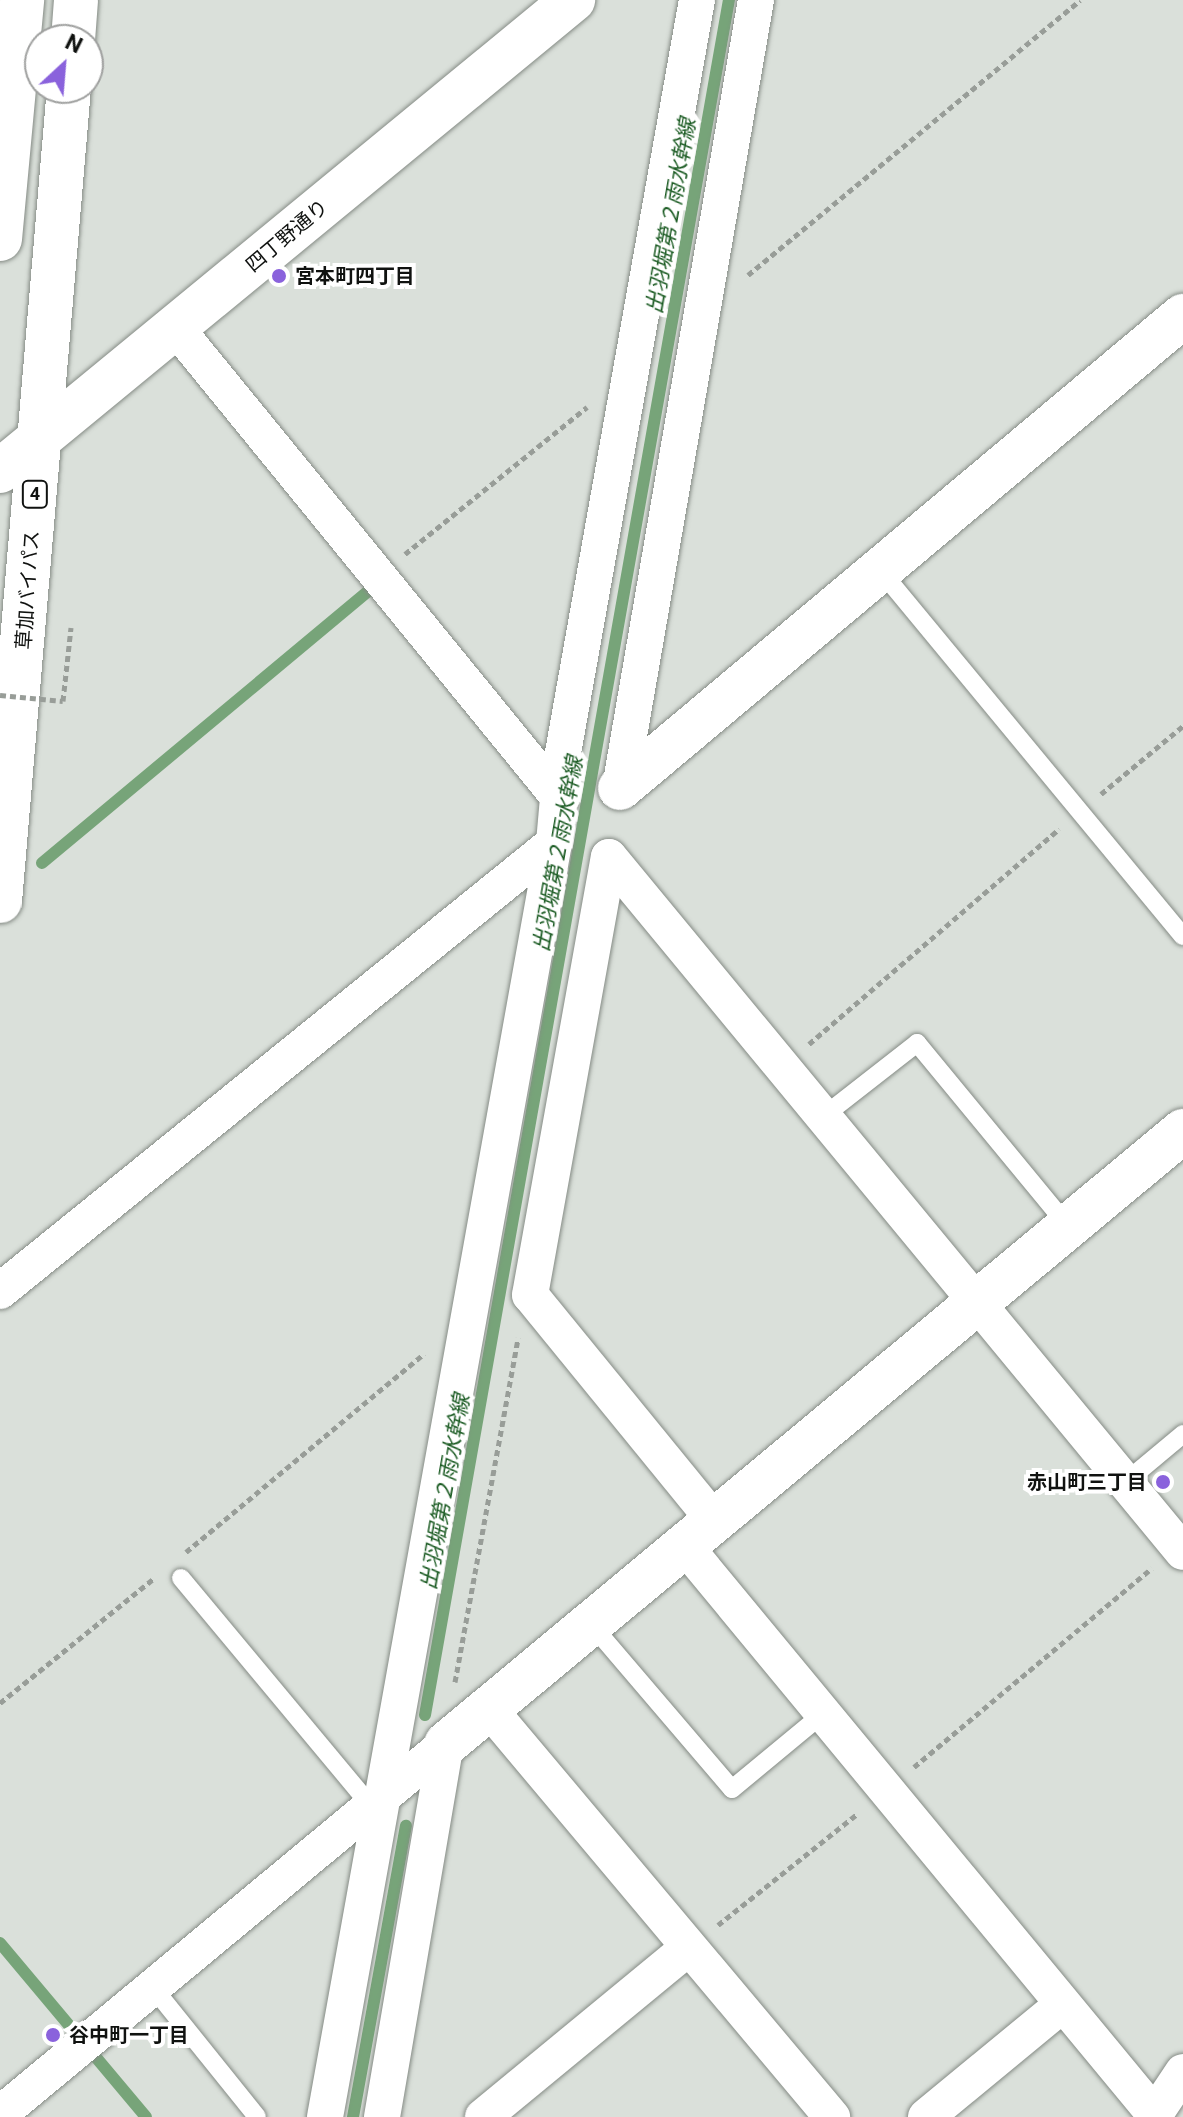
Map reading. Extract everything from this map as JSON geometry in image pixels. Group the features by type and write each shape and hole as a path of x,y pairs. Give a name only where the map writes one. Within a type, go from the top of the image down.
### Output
{"main road":[{"path":"0,239 6,86 22,0"},
{"path":"74,24 76,0"},
{"name":"四丁野通り","path":"0,471 573,0"},
{"name":"草加バイパス","path":"0,901 68,104"},
{"path":"620,788 1183,316"},
{"path":"446,1744 1183,1131"}],"street":[{"path":"325,2117 377,1799 557,862 554,843 561,800 561,764 697,0"},
{"path":"620,788 756,0"},
{"path":"176,328 561,800"},
{"path":"0,1291 554,843"},
{"path":"1180,1549 1128,1480 979,1299 609,857 530,1295 824,1713 1154,2116 1183,2072"},
{"path":"490,1710 832,2117"},
{"path":"0,2114 151,1985 446,1744"},
{"path":"382,2117 446,1744"},
{"path":"483,2117 688,1948"},
{"path":"926,2117 1062,2005"}],"lane":[{"path":"880,570 1078,813 1183,936"},
{"path":"825,1115 917,1043 1068,1226"},
{"path":"1128,1480 1183,1434"},
{"path":"176,1571 377,1799"},
{"path":"591,1624 732,1789 824,1713"},
{"path":"151,1985 257,2117"}],"path":[{"path":"701,313 1080,0"},
{"path":"377,576 631,371"},
{"path":"0,695 63,701 71,627"},
{"path":"784,1066 1183,726"},
{"path":"446,1744 530,1295"},
{"path":"176,1571 468,1318"},
{"path":"688,1948 1180,1549"},
{"path":"0,1703 159,1574"}],"waterway":[{"name":"出羽堀第２雨水幹線","path":"425,1715 729,0"},
{"path":"42,863 369,591"},
{"name":"出羽堀第２雨水幹線","path":"353,2117 406,1826"},
{"path":"0,1943 146,2117"}],"place":[{"name":"宮本町四丁目","path":"279,276"},
{"name":"赤山町三丁目","path":"1163,1482"},
{"name":"谷中町一丁目","path":"53,2035"}]}
